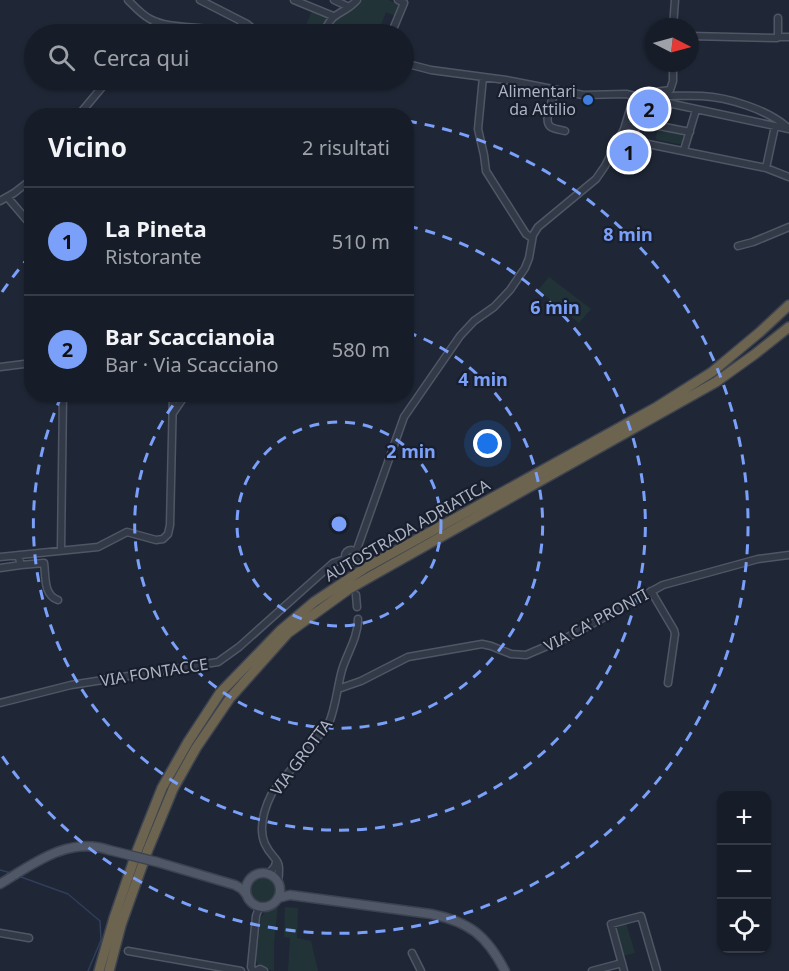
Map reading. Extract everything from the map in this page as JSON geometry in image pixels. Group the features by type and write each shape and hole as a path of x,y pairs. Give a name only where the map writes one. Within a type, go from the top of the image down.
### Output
{"highway":[{"name":"AUTOSTRADA ADRIATICA","path":"99,971 137,851 162,788 220,693 281,630 314,602 364,568 655,408 712,372 789,305"},
{"name":"AUTOSTRADA ADRIATICA","path":"109,971 132,893 173,789 196,748 230,698 288,633 349,589 717,382 789,327"}],"main road":[{"path":"0,884 52,853 65,848 85,846 109,850 235,885 242,889 252,903 261,907 270,905 278,898 290,895 448,917 478,933 490,946 505,971"},
{"path":"235,885 248,881 256,874 268,873 290,895"},
{"path":"246,894 248,881"},
{"path":"278,898 279,885"}],"street":[{"path":"128,0 142,14 157,22 172,24"},
{"path":"200,0 245,24"},
{"path":"294,0 333,16"},
{"path":"334,0 349,7"},
{"path":"327,24 333,16 357,0"},
{"path":"395,24 404,3 398,0"},
{"path":"674,18 675,0"},
{"path":"778,18 778,37"},
{"path":"699,36 789,37"},
{"path":"414,66 583,95 614,93 660,97 703,96 736,102 759,111 789,129"},
{"path":"636,95 670,90 673,72"},
{"path":"483,77 478,129 486,171 526,234 532,238"},
{"path":"85,108 100,90"},
{"path":"556,90 547,122 551,127 565,131"},
{"path":"636,95 789,129"},
{"path":"356,552 353,549 345,553 349,560 357,556 356,552 404,417 460,336 510,290 525,268 532,238 538,227 596,178 605,166 625,126 636,95"},
{"path":"684,150 696,110"},
{"path":"625,126 636,128 639,122 690,132"},
{"path":"625,126 635,132 634,135 638,141 766,168 789,177"},
{"path":"766,168 775,126"},
{"path":"0,201 8,198 24,185"},
{"path":"8,198 24,217"},
{"path":"738,246 789,227"},
{"path":"0,367 24,364"},
{"path":"62,550 63,402"},
{"path":"0,557 98,547 127,532 156,540 163,539 168,534 170,525 173,402"},
{"path":"173,413 181,402"},
{"path":"18,555 21,565"},
{"name":"VIA CA' PRONTI","path":"338,689 361,681 414,655 482,644 511,654 526,655 568,636 663,585 758,559 789,555"},
{"name":"VIA FONTACCE","path":"0,703 71,685 218,662 239,647 333,564 349,560"},
{"path":"0,568 45,563 48,594 58,600"},
{"path":"651,591 675,634 668,683"},
{"path":"356,595 357,607"},
{"name":"VIA GROTTA","path":"279,885 279,863 266,846 262,833 267,803 272,793 333,715 344,663 356,633 358,619"},
{"path":"268,873 276,865 275,857"},
{"path":"252,903 256,916"},
{"path":"258,971 253,959 256,916 261,907"},
{"path":"624,971 611,924 641,916 657,971"},
{"path":"0,933 29,938"},
{"path":"128,951 241,971"},
{"path":"412,953 421,971"},
{"path":"592,971 622,963"}],"shaded area":[{"path":"361,0 388,0 400,5 395,16 386,12 381,24 331,24"},
{"path":"312,11 329,18 326,24 306,24"},
{"path":"660,128 681,132 682,143 658,140 657,130"},
{"path":"549,277 591,309 579,323 538,290"},
{"path":"262,876 271,880 275,889 271,898 262,902 253,898 249,889 253,880"},
{"path":"278,904 274,971 259,967 256,961 261,917"},
{"path":"285,907 298,908 297,938 311,941 318,971 288,971 290,938 284,937"},
{"path":"626,923 635,953 622,956 613,926"}],"waterway":[{"path":"0,870 11,873"},
{"path":"21,877 68,894 100,921 101,940 88,971"}],"place":[{"name":"Alimentari da Attilio","path":"588,100"},
{"name":"Bar Scaccianoia","path":"649,109"},
{"name":"La Pineta","path":"629,152"}]}
